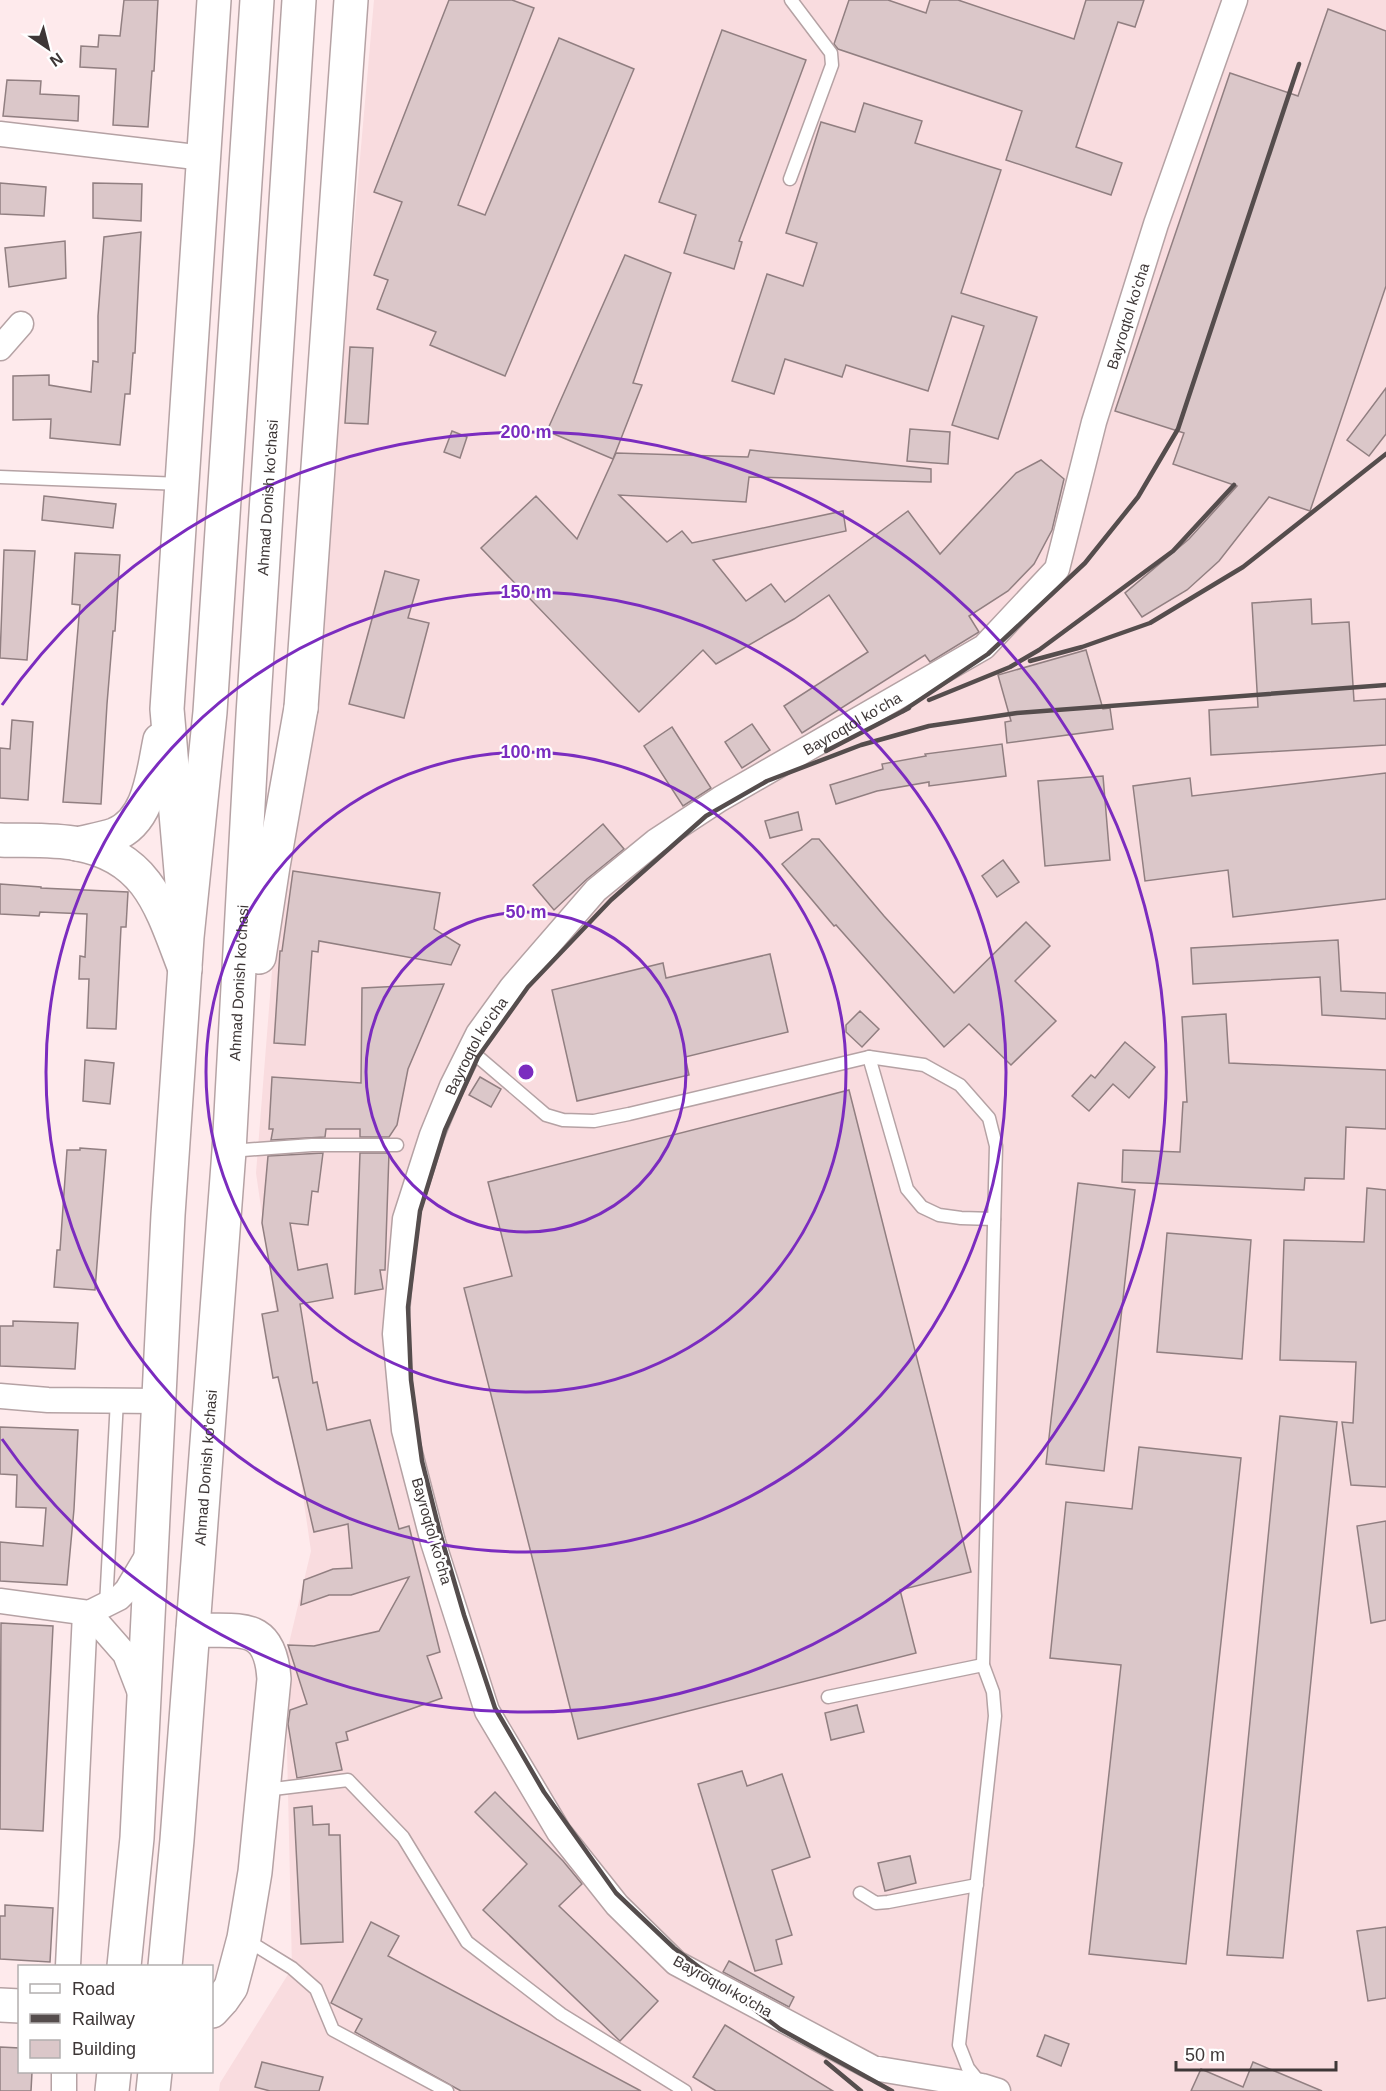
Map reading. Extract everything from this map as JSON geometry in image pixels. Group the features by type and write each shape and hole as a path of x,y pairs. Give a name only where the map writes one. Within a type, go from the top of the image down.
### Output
{"main road":[{"path":"186,953 167,709 214,0"},
{"path":"124,1965 137,1838 163,1288 186,953 210,712 257,0"},
{"name":"Ahmad Donish ko'chasi","path":"165,1965 177,1840 229,1151 299,0"},
{"path":"229,1151 273,866 301,708 351,0"},
{"path":"0,840 77,843 114,835 129,825 138,816 147,796 167,709"},
{"path":"77,843 117,856 132,867 159,904 186,953"},
{"path":"193,1630 253,1633 270,1653 273,1665 274,1685 264,1790 255,1872 244,1938 231,1987 213,2010"},
{"path":"0,2005 18,2006"},
{"path":"112,2091 114,2073"},
{"path":"153,2091 155,2073"}],"street":[{"name":"Bayroqtol ko'cha","path":"990,2089 873,2068 676,1964 617,1905 560,1832 487,1711 433,1542 404,1430 395,1334 405,1219 432,1135 477,1034 512,987 596,890 656,841 720,799 984,647 1057,569 1094,422 1152,235 1235,0"},
{"path":"0,134 204,158"},
{"path":"0,348 21,324"},
{"path":"0,1396 48,1400 158,1401"},
{"path":"0,1601 93,1610 119,1598 127,1590 150,1550"},
{"path":"93,1610 125,1654 143,1700"},
{"path":"68,1965 93,1610"},
{"path":"64,2073 64,2091"}],"lane":[{"path":"790,178 832,65 831,53 791,0"},
{"path":"0,477 183,484"},
{"path":"470,1050 546,1115 563,1120 594,1120 629,1114 868,1057 924,1065 960,1085 989,1118 996,1146 983,1665 993,1692 995,1716 959,2045 968,2068 990,2089"},
{"path":"868,1057 906,1189 922,1207 939,1215 994,1219"},
{"path":"229,1151 312,1145 397,1146"},
{"path":"93,1610 117,1400"},
{"path":"828,1697 983,1665"},
{"path":"264,1790 348,1780 403,1838 467,1942 561,2014 679,2089"},
{"path":"860,1893 876,1903 977,1885"},
{"path":"244,1938 292,1968 316,1989 333,2030 447,2091"}],"shaded area":[{"path":"374,0 1386,0 1386,2091 219,2091 220,2083 292,1968 285,1660 311,1551 256,1173 278,895 304,792"}],"building":[{"path":"124,0 158,0 148,127 113,125 116,69 80,67 81,46 98,47 99,35 120,36"},
{"path":"449,0 512,0 534,8 458,205 485,215 559,38 634,69 505,376 430,345 436,332 377,309 388,280 374,275 402,202 374,192"},
{"path":"849,0 888,0 926,13 930,0 958,0 1074,39 1086,0 1144,0 1135,27 1118,22 1076,147 1122,163 1111,195 1006,160 1022,111 838,49 834,44"},
{"path":"1328,9 1386,31 1386,286 1310,511 1269,497 1219,561 1187,590 1142,617 1125,593 1189,539 1237,486 1173,464 1184,433 1115,411 1230,73 1298,96"},
{"path":"722,30 806,60 739,241 742,242 734,269 684,253 696,215 659,202"},
{"path":"7,80 41,81 40,94 79,96 78,121 3,116"},
{"path":"864,103 922,121 915,143 1001,170 961,293 1037,317 998,439 952,425 984,326 952,316 928,391 846,365 842,377 785,359 774,394 732,381 767,274 803,286 817,243 786,233 821,122 855,132"},
{"path":"0,183 46,187 44,216 0,214"},
{"path":"93,183 142,184 141,221 93,218"},
{"path":"141,232 135,353 133,353 130,394 125,394 120,445 50,438 51,419 13,420 13,376 49,375 49,385 91,392 93,361 98,362 98,316 104,237"},
{"path":"65,241 66,278 9,287 5,248"},
{"path":"625,255 671,273 633,383 642,385 613,459 547,431"},
{"path":"350,347 373,348 368,424 345,423"},
{"path":"1386,388 1386,434 1369,456 1347,440"},
{"path":"910,429 950,432 948,464 907,461"},
{"path":"452,431 467,437 460,458 444,452"},
{"path":"750,450 931,469 931,482 749,477 746,502 619,495 667,542 682,531 692,543 843,511 846,531 713,560 746,601 771,584 785,602 908,511 940,554 1016,473 1041,460 1064,479 1052,530 1034,564 1008,591 969,616 979,632 930,662 925,655 802,733 784,706 868,652 829,595 794,619 716,664 703,650 639,712 481,548 536,496 577,539 616,453 748,457"},
{"path":"44,496 116,504 113,528 42,520"},
{"path":"4,550 35,551 27,660 0,658"},
{"path":"75,553 120,555 101,804 63,802 80,605 72,604"},
{"path":"385,571 419,580 408,618 429,623 404,718 349,704"},
{"path":"1311,599 1312,624 1349,622 1354,701 1386,699 1386,745 1211,755 1209,710 1258,707 1252,603"},
{"path":"1086,650 1103,709 1110,708 1113,729 1007,743 1005,722 1011,721 998,675"},
{"path":"12,720 33,722 28,800 0,798 0,748 10,749"},
{"path":"752,724 770,750 742,768 725,742"},
{"path":"672,727 711,788 683,806 644,746"},
{"path":"1002,744 1006,776 929,786 929,782 877,791 836,804 830,785 883,769 882,764 926,756 925,754"},
{"path":"1386,773 1386,899 1233,917 1228,870 1145,881 1133,786 1190,778 1192,796"},
{"path":"1103,776 1110,860 1045,866 1038,781"},
{"path":"798,812 802,830 770,838 765,821"},
{"path":"603,824 624,849 554,910 533,885"},
{"path":"812,839 819,839 884,916 954,993 1026,922 1050,946 1015,981 1056,1021 1011,1065 969,1024 944,1047 836,925 834,926 782,864"},
{"path":"1003,860 1019,882 997,897 982,876"},
{"path":"293,871 440,893 434,929 460,945 451,965 319,941 318,952 312,951 305,1045 274,1043 280,951 282,951"},
{"path":"0,884 128,892 126,927 121,927 116,1029 87,1028 89,979 79,979 80,956 85,957 87,914 40,912 39,916 0,914"},
{"path":"1338,940 1341,991 1386,993 1386,1019 1322,1015 1320,977 1193,984 1191,948"},
{"path":"770,954 788,1032 685,1057 689,1075 577,1101 552,990 663,963 666,978"},
{"path":"444,984 408,1069 397,1125 389,1137 360,1137 360,1129 326,1129 325,1137 271,1140 273,1129 269,1129 272,1077 361,1083 362,988"},
{"path":"860,1011 879,1029 862,1047 846,1032 846,1025"},
{"path":"1226,1014 1229,1063 1386,1070 1386,1129 1346,1127 1344,1179 1305,1178 1304,1190 1122,1182 1123,1150 1180,1152 1183,1102 1187,1102 1182,1017"},
{"path":"1125,1042 1155,1067 1129,1098 1113,1084 1089,1111 1072,1096 1091,1075 1095,1078"},
{"path":"85,1060 114,1063 110,1104 83,1101"},
{"path":"480,1077 501,1089 491,1107 469,1095"},
{"path":"849,1090 971,1572 900,1590 916,1653 578,1739 464,1288 512,1276 488,1182"},
{"path":"80,1148 106,1150 95,1290 54,1287 57,1250 60,1250 67,1150 80,1150"},
{"path":"323,1153 318,1192 312,1191 308,1225 290,1223 298,1270 327,1264 333,1298 300,1304 313,1383 317,1382 327,1430 370,1420 399,1529 409,1526 440,1652 427,1656 442,1698 346,1732 348,1740 336,1743 342,1770 297,1778 288,1724 290,1710 307,1704 288,1645 314,1646 379,1631 409,1577 351,1595 329,1595 301,1605 304,1580 333,1569 352,1568 348,1524 314,1532 278,1377 273,1378 262,1314 278,1311 262,1223 268,1156"},
{"path":"360,1153 389,1153 385,1270 380,1270 383,1289 355,1294"},
{"path":"1078,1183 1135,1190 1104,1471 1046,1464"},
{"path":"1367,1188 1386,1190 1386,1487 1351,1485 1342,1422 1353,1423 1356,1362 1280,1360 1284,1240 1364,1242"},
{"path":"1167,1233 1251,1240 1242,1359 1157,1352"},
{"path":"13,1321 78,1323 75,1369 0,1366 0,1326 13,1326"},
{"path":"1280,1416 1337,1422 1283,1958 1227,1955"},
{"path":"0,1427 78,1430 67,1585 0,1581 0,1542 43,1546 46,1508 16,1507 17,1475 0,1474"},
{"path":"1139,1447 1241,1458 1186,1964 1089,1954 1121,1665 1050,1658 1066,1502 1132,1509"},
{"path":"1386,1521 1386,1620 1371,1623 1357,1526"},
{"path":"1,1623 53,1626 43,1831 0,1829"},
{"path":"857,1705 864,1732 831,1740 825,1713"},
{"path":"742,1771 747,1786 782,1774 810,1857 772,1870 792,1935 776,1940 782,1964 755,1971 698,1784"},
{"path":"495,1792 563,1861 582,1884 559,1906 658,2001 620,2041 483,1910 527,1864 475,1812"},
{"path":"312,1806 313,1825 329,1824 329,1835 340,1835 343,1942 301,1944 294,1808"},
{"path":"910,1856 916,1883 885,1891 878,1863"},
{"path":"5,1905 53,1908 50,1962 0,1959 0,1916 5,1916"},
{"path":"371,1922 399,1936 388,1956 641,2091 461,2091 355,2032 362,2019 331,2003"},
{"path":"1386,1927 1386,1998 1368,2001 1357,1931"},
{"path":"729,1961 794,1997 789,2007 723,1972"},
{"path":"725,2025 833,2091 716,2091 693,2077"},
{"path":"1045,2035 1069,2044 1061,2066 1037,2056"},
{"path":"0,2047 18,2048 18,2073 32,2073 31,2091 0,2091"},
{"path":"262,2062 323,2077 319,2091 270,2091 255,2087"},
{"path":"1253,2062 1322,2091 1191,2091 1201,2069 1243,2087"}],"railway":[{"path":"903,711 988,654 1085,563 1138,497 1178,429 1299,64"},
{"path":"1030,661 1082,647 1150,623 1243,567 1386,454"},
{"path":"929,700 1010,667 1039,650 1173,551 1234,485"},
{"path":"892,2091 780,2029 674,1948 616,1893 544,1792 495,1708 440,1533 422,1461 411,1380 408,1307 420,1211 445,1130 478,1057 528,987 611,900 706,816 767,781 861,745 929,726 1017,713 1386,685"},
{"path":"826,751 909,708"},
{"path":"826,2062 861,2091"}]}
